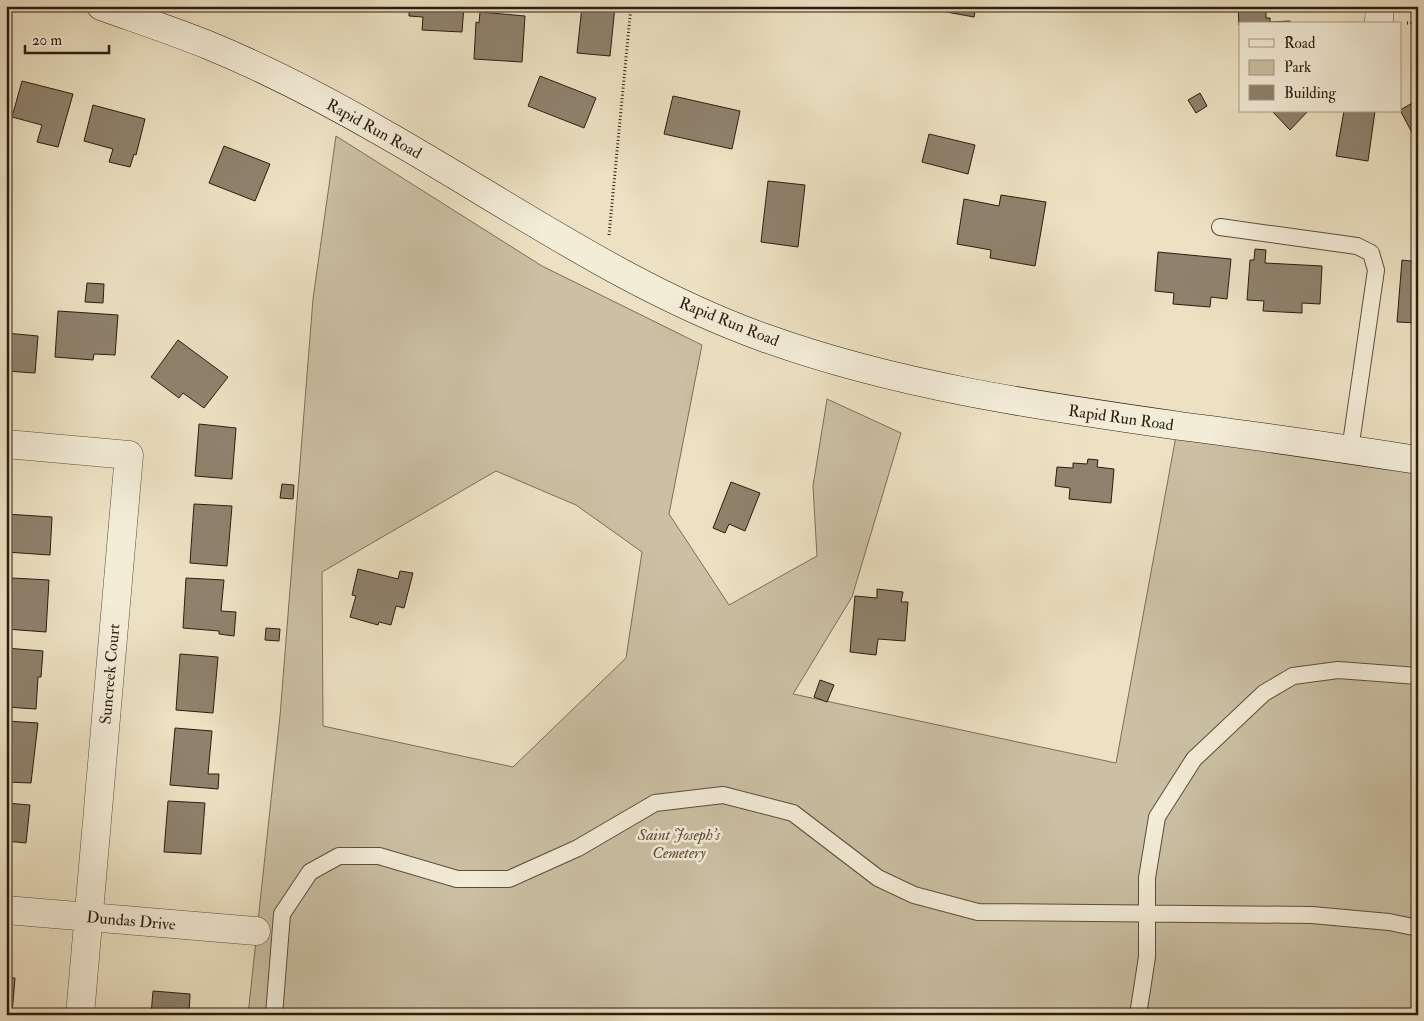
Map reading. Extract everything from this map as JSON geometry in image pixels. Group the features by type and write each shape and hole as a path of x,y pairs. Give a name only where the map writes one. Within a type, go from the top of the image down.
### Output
{"street":[{"name":"Rapid Run Road","path":"101,6 207,45 282,78 385,134 564,242 606,265 658,293 764,338 837,361 937,386 1037,406 1418,460"},
{"name":"Suncreek Court","path":"6,444 129,455 90,918 80,1015"},
{"name":"Dundas Drive","path":"6,910 256,931"}],"lane":[{"path":"1220,227 1357,246 1371,254 1376,270 1350,450"},
{"path":"1138,1015 1147,957 1149,913 1147,878 1157,817 1194,759 1264,693 1293,676 1338,670 1418,676"},
{"path":"274,1015 282,914 310,872 339,856 379,856 457,879 509,879 578,848 655,802 723,795 793,813 878,878 914,895 978,912 1312,915 1389,922 1418,928"}],"path":[{"path":"606,265 631,6"}],"green space":[{"name":"Saint Joseph’s Cemetery","path":"336,136 542,266 702,345 669,514 729,605 817,556 813,486 827,399 901,433 852,597 793,694 1116,763 1178,425 1418,460 1418,1015 248,1015 280,716 313,299","holes":["496,471 576,505 642,552 626,658 513,767 323,726 322,572"]}],"building":[{"path":"409,6 464,6 462,32 422,30 423,17 409,16"},
{"path":"582,6 615,6 610,56 577,53"},
{"path":"942,6 976,6 974,17 941,11"},
{"path":"1238,7 1266,9 1266,18 1270,18 1270,22 1239,22 1239,25"},
{"path":"480,12 525,16 522,62 474,59 476,22 479,23"},
{"path":"540,76 596,98 584,128 528,106"},
{"path":"22,81 73,94 58,147 37,142 42,125 12,117"},
{"path":"1200,93 1207,106 1196,113 1188,100"},
{"path":"673,96 740,111 732,149 664,134"},
{"path":"1418,100 1418,144 1401,112 1402,109"},
{"path":"93,105 145,119 136,155 134,154 130,167 109,162 113,149 84,141"},
{"path":"1273,112 1307,112 1290,130"},
{"path":"1344,112 1375,112 1368,161 1336,156"},
{"path":"929,134 975,145 968,174 922,162"},
{"path":"224,146 270,164 255,201 209,183"},
{"path":"768,181 805,185 798,247 761,242"},
{"path":"1001,195 1046,202 1035,266 990,258 991,250 957,244 964,199 999,206"},
{"path":"1255,249 1266,250 1265,263 1322,266 1320,304 1302,303 1302,313 1263,311 1264,301 1247,300 1250,260 1254,260"},
{"path":"1158,252 1231,259 1227,299 1211,297 1210,307 1173,304 1174,293 1155,291"},
{"path":"1402,260 1418,262 1418,323 1397,322"},
{"path":"87,283 104,284 103,303 85,302"},
{"path":"58,311 118,315 115,355 94,354 93,360 55,357"},
{"path":"6,333 38,336 35,373 6,371"},
{"path":"178,340 228,377 204,408 183,393 179,398 151,377"},
{"path":"199,424 236,428 232,479 195,476"},
{"path":"1088,459 1098,460 1097,467 1114,469 1111,503 1069,499 1070,488 1055,486 1057,467 1073,468 1073,463 1087,464"},
{"path":"731,482 760,493 745,531 729,524 725,533 713,528"},
{"path":"282,484 294,485 293,499 280,498"},
{"path":"194,504 232,506 227,566 190,563"},
{"path":"6,514 52,517 50,555 6,552"},
{"path":"358,569 398,579 400,571 413,573 404,608 396,606 391,625 379,622 378,625 350,617 356,596 352,595"},
{"path":"12,578 49,580 46,632 6,629 6,606 10,606"},
{"path":"186,578 224,580 221,611 236,612 234,636 219,634 219,631 183,628"},
{"path":"877,589 903,592 901,602 908,602 905,641 878,639 876,655 850,652 855,596 877,598"},
{"path":"266,628 280,629 279,641 265,640"},
{"path":"6,648 43,651 41,677 38,677 36,709 6,707"},
{"path":"180,654 218,657 213,713 176,710"},
{"path":"820,680 834,685 827,702 814,697"},
{"path":"6,721 38,723 31,783 6,782"},
{"path":"175,728 212,731 208,774 219,774 218,789 170,785"},
{"path":"168,801 205,803 201,854 164,852"},
{"path":"6,803 30,805 26,843 6,841"},
{"path":"6,977 15,978 12,1015 6,1015"},
{"path":"153,991 190,994 189,1015 151,1015"}]}
